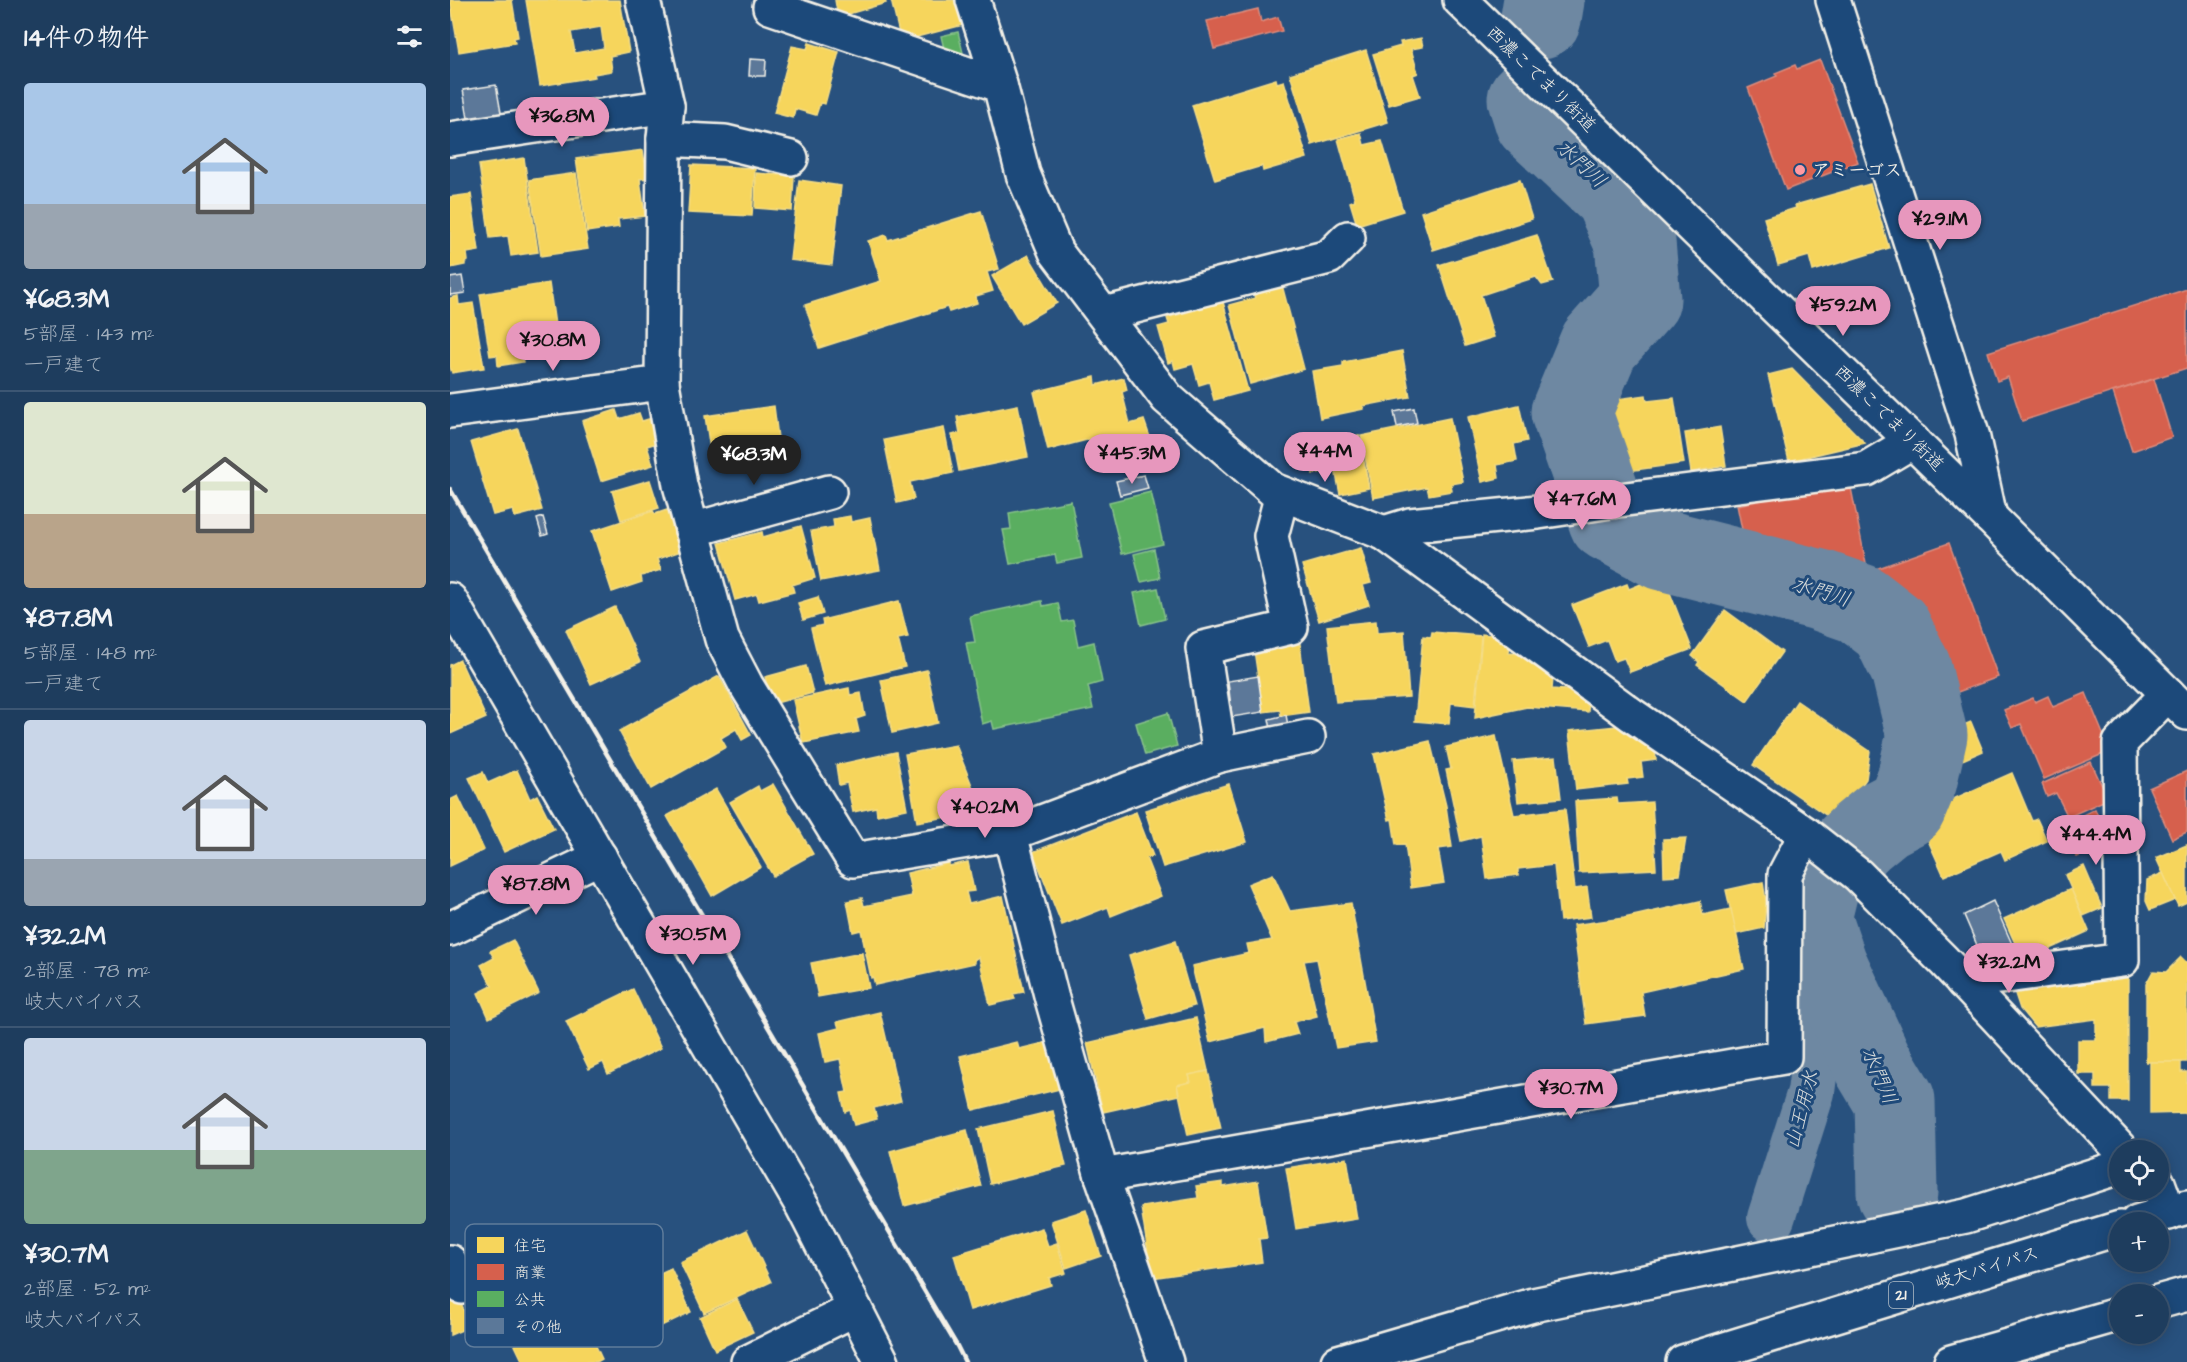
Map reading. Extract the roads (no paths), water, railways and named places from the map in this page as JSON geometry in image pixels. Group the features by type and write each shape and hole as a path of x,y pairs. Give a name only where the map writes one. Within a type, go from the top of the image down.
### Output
{"main road":[{"path":"643,0 667,105 664,139 662,383 680,485 722,639 746,685 853,860 1010,834 1220,755 1308,737"},
{"path":"974,0 1000,85 1023,174 1056,252 1167,398 1273,490 1384,533 1632,715 1811,837 1858,875 1944,961 2112,1140"},
{"name":"西濃こでまり街道","path":"1460,0 1913,441 2178,704"},
{"path":"1833,0 1972,434 1990,517"},
{"path":"770,7 1000,85"},
{"path":"450,139 667,105"},
{"path":"664,139 725,142 791,159"},
{"path":"1104,314 1329,257 1348,238"},
{"path":"450,411 662,383"},
{"path":"1384,533 1410,525 1538,512 1866,468 1913,441"},
{"path":"692,530 829,492"},
{"path":"1220,755 1203,648 1291,627 1271,536 1282,494"},
{"path":"450,600 459,634 600,857 803,1207 882,1362"},
{"path":"1963,982 2122,960 2120,743 2178,704"},
{"path":"1010,834 1052,999 1102,1176 1166,1362"},
{"path":"1102,1176 1784,1057 1785,874 1811,837"},
{"path":"450,929 600,857"},
{"path":"1338,1362 1533,1305 1966,1216 2109,1170"},
{"path":"2153,1212 2171,1201"},
{"name":"岐大バイパス","path":"1683,1362 2109,1231"},
{"path":"2169,1299 2187,1294"},
{"path":"748,1362 855,1309"},
{"path":"1951,1362 2109,1317"}],"waterway":[{"name":"水門川","path":"1541,18 1544,0"},
{"name":"水門川","path":"1528,99 1535,121 1614,195 1635,242 1640,299 1599,345 1571,412 1609,521 1663,550 1820,590 1860,604 1891,628 1911,669 1927,735 1917,780 1906,807 1883,819 1860,838 1821,877 1811,918 1827,965 1873,1064 1895,1101 1897,1193"},
{"name":"山王用水","path":"1771,1218 1811,1092 1827,965"}],"railway":[{"path":"450,489 965,1362"}],"place":[{"name":"アミーゴス","path":"1800,170"}]}
